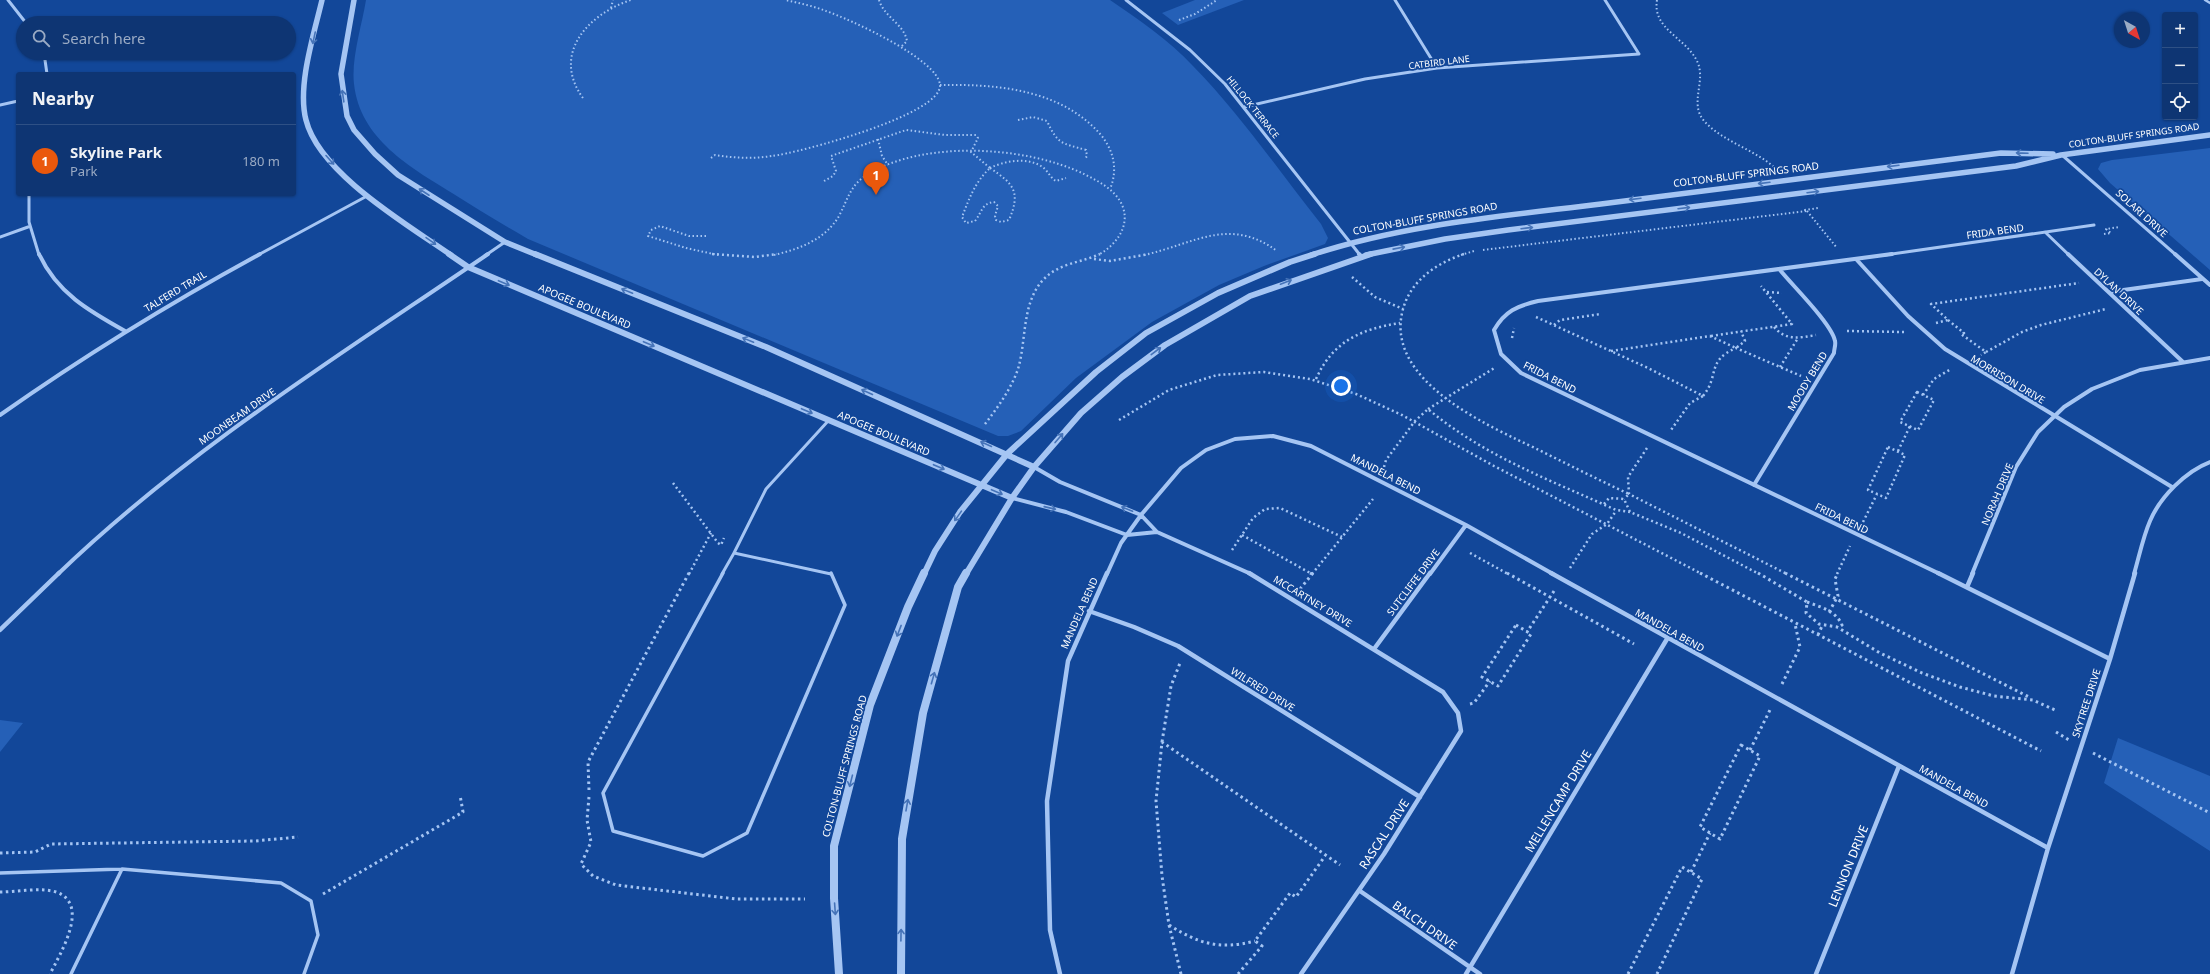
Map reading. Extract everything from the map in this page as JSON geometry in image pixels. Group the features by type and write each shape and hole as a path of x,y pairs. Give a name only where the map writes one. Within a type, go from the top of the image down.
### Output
{"street":[{"path":"8,0 21,16"},
{"name":"APOGEE BOULEVARD","path":"322,0 304,82 306,120 319,147 341,172 367,196 468,267 1012,498"},
{"path":"354,0 341,74 347,116 354,130 374,154 398,175 505,242 766,347 1034,467"},
{"name":"HILLOCK TERRACE","path":"1126,0 1171,33 1202,59 1244,107 1361,256"},
{"path":"1395,0 1437,68"},
{"name":"CATBIRD LANE","path":"1244,107 1365,79 1437,68 1639,54 1605,0"},
{"path":"45,60 47,72"},
{"path":"0,105 16,101"},
{"name":"COLTON-BLUFF SPRINGS ROAD","path":"901,974 902,839 923,713 958,587 1012,498 1034,467 1081,413 1122,377 1165,345 1250,296 1361,256 1445,239 2016,166 2061,155 2210,135"},
{"name":"COLTON-BLUFF SPRINGS ROAD","path":"839,974 834,898 834,846 870,705 908,607 935,551 960,512 983,486 1007,454 1096,372 1146,333 1218,293 1290,262 1351,242 1392,233 1498,217 2001,153 2061,155"},
{"name":"SOLARI DRIVE","path":"2061,155 2090,178 2210,285"},
{"path":"29,196 28,227 38,254 68,296 124,331"},
{"name":"TALFERD TRAIL","path":"0,415 124,331 213,278 367,196"},
{"name":"FRIDA BEND","path":"2094,225 1780,270 1520,304 1507,311 1500,318 1494,330 1497,347 1506,361 1521,373 1968,587 2110,659"},
{"path":"0,237 28,227"},
{"name":"DYLAN DRIVE","path":"2045,232 2183,362"},
{"name":"MOONBEAM DRIVE","path":"0,630 102,532 212,443 505,242"},
{"name":"MORRISON DRIVE","path":"1856,258 1908,316 1945,349 2172,487"},
{"name":"MOODY BEND","path":"1754,485 1834,353 1835,345 1834,339 1827,326 1780,270"},
{"path":"2109,292 2202,278"},
{"name":"NORAH DRIVE","path":"1968,587 2016,467 2038,432 2054,416 2077,398 2108,382 2140,370 2210,358"},
{"name":"MANDELA BEND","path":"1060,974 1050,930 1047,801 1068,661 1121,543 1141,515 1181,468 1206,450 1235,439 1273,436 1311,446 1466,525 1667,639 2048,848"},
{"name":"SKYTREE DRIVE","path":"2012,974 2048,848 2110,659 2150,520 2172,487 2199,466 2210,462"},
{"name":"MCCARTNEY DRIVE","path":"1034,467 1057,480 1141,515 1157,532 1255,576 1293,598 1443,692 1449,700"},
{"path":"1012,498 1066,512 1127,535 1157,532"},
{"name":"SUTCLIFFE DRIVE","path":"1374,649 1466,525"},
{"name":"WILFRED DRIVE","path":"1089,612 1134,627 1186,651 1420,797"},
{"name":"MELLENCAMP DRIVE","path":"1466,974 1667,639"},
{"name":"RASCAL DRIVE","path":"1301,974 1360,891 1461,731 1458,714 1449,700"},
{"name":"LENNON DRIVE","path":"1816,974 1899,766"},
{"name":"BALCH DRIVE","path":"1360,891 1480,974"}],"lane":[{"path":"2205,0 2210,3"},
{"path":"734,554 831,573 845,605 747,833 704,856 613,831 602,793 734,554 766,489 829,420"},
{"path":"70,974 122,869"},
{"path":"0,873 122,869 281,883 311,901 318,935 304,974"}],"path":[{"path":"611,8 613,0"},
{"path":"583,98 576,89 570,71 572,48 578,37 594,19 611,8 631,0"},
{"path":"711,158 715,155 735,158 765,157 810,149 916,111 931,101 940,85 939,78 933,68 901,47 832,13 785,0"},
{"path":"879,0 886,17 905,34 907,41 901,47"},
{"path":"1179,20 1195,14 1217,0"},
{"path":"1657,0 1656,8 1664,26 1684,44 1697,61 1701,80 1695,101 1698,111 1704,121 1729,140 1764,157 1779,171"},
{"path":"940,85 989,85 1018,90 1054,102 1081,116 1100,133 1113,155 1115,178 1110,189"},
{"path":"1018,120 1033,116 1047,121 1055,138 1064,144 1086,150 1088,156 1085,159"},
{"path":"824,181 833,177 837,173 838,168 831,156 878,139 911,130 945,135 973,134 978,138 971,150"},
{"path":"878,139 882,156 888,165"},
{"path":"971,150 979,162 989,169 1007,180 1014,188 1016,197 1011,217 1006,222 998,222 994,218 998,206 994,202 988,202 983,205 977,221 972,224 966,224 962,217 976,183 989,169 1010,161 1023,162 1041,166 1055,181 1059,182 1066,178"},
{"path":"706,236 689,236 685,233 673,231 660,226 651,230 648,236 653,239 691,249 737,258 753,258 790,251 807,244 829,229 837,220 848,193 856,183 888,165 924,155 971,150 1013,152 1042,157 1080,172 1110,189 1123,204 1126,216 1125,224 1118,240 1094,259 1061,267 1040,284 1026,316 1020,359 1013,381 1006,395 985,424"},
{"path":"1815,208 1806,210 1807,211 1468,253 1445,261 1430,269 1416,282 1408,293 1400,323 1405,348 1416,370 1443,398 1497,430 1629,494 2055,710"},
{"path":"1807,211 1840,251"},
{"path":"1094,259 1104,261 1146,255 1190,240 1233,232 1260,239 1280,254"},
{"path":"1348,273 1364,291 1372,297 1403,309"},
{"path":"1610,351 1792,324 1757,281"},
{"path":"1986,352 1961,334 1964,333 1931,304 2084,283"},
{"path":"1766,292 1787,294"},
{"path":"1980,356 2022,332 2041,325 2064,318 2111,308"},
{"path":"1554,325 1560,320 1601,314"},
{"path":"1532,316 1704,396"},
{"path":"1930,324 1948,320"},
{"path":"1316,380 1326,358 1346,340 1369,329 1400,323"},
{"path":"1512,342 1515,324"},
{"path":"1774,327 1781,335 1798,338 1819,334"},
{"path":"1669,434 1690,403 1704,396 1708,391 1717,359 1724,352 1736,348 1745,341 1741,331"},
{"path":"1842,331 1908,331"},
{"path":"1710,336 1801,376"},
{"path":"1780,367 1798,338"},
{"path":"1384,470 1386,460 1415,421 1428,409 1443,398 1506,361"},
{"path":"1923,394 1929,384 1937,376 1955,368"},
{"path":"1119,420 1169,389 1197,379 1228,373 1262,372 1316,380 1362,396 1415,421 1431,432 1494,466 2041,751"},
{"path":"1916,392 1923,394 1934,400 1918,430 1900,422 1916,392"},
{"path":"1428,409 1442,422 1498,457 1532,474 1616,510 1630,512 1681,533 1735,560 1807,602 1830,612 1840,620 1842,625 1829,628 1822,626 1806,613 1807,602"},
{"path":"1898,451 1910,426"},
{"path":"1604,504 1609,498 1624,499 1629,494 1628,477 1649,445"},
{"path":"1888,448 1898,451 1906,455 1886,498 1868,490 1888,448"},
{"path":"673,483 721,545 728,531"},
{"path":"1862,524 1877,494"},
{"path":"1293,598 1373,499"},
{"path":"1624,499 1630,512"},
{"path":"1224,563 1258,513 1265,509 1280,508 1342,537"},
{"path":"1568,570 1592,534 1606,524 1616,510"},
{"path":"711,533 588,762 589,798 586,811 586,825 591,842 586,850 581,864 593,876 616,885 648,890 736,899 805,899"},
{"path":"1242,535 1312,574"},
{"path":"1830,612 1838,592 1835,579 1852,543"},
{"path":"1470,553 1634,644"},
{"path":"1527,632 1554,591"},
{"path":"1781,686 1800,647 1795,623"},
{"path":"1516,625 1527,632 1531,634 1498,686 1482,676 1516,625"},
{"path":"1818,635 1822,626"},
{"path":"1837,627 1880,653 1922,673 1960,687 1994,696 2033,700"},
{"path":"1181,974 1169,925 1162,876 1156,801 1162,742 1171,686 1186,651"},
{"path":"1470,704 1474,703 1490,681"},
{"path":"1750,750 1770,710"},
{"path":"1162,742 1205,770 1340,865"},
{"path":"1741,745 1760,756 1720,839 1710,833 1700,827 1741,745"},
{"path":"2113,764 2210,813"},
{"path":"311,901 463,812 460,795"},
{"path":"1691,872 1710,833"},
{"path":"0,852 35,852 51,844 256,841 298,837"},
{"path":"1169,925 1185,935 1211,945 1235,946 1255,941 1290,893 1296,897 1326,856"},
{"path":"1628,974 1682,867 1702,879 1656,974"},
{"path":"0,892 57,892 68,899 73,912 74,922 50,974"},
{"path":"1238,974 1262,946 1255,941"}],"shaded area":[{"path":"366,0 1110,0 1164,39 1210,84 1243,123 1321,224 1328,238 1325,244 1264,266 1219,285 1152,322 1076,378 1021,431 1008,436 998,436 528,239 480,211 404,162 377,136 366,121 358,103 353,74 357,42"},
{"path":"1195,0 1244,0 1178,25 1162,13"},
{"path":"2210,148 2210,270 2110,183 2098,169 2101,163 2112,160"},
{"path":"0,720 23,723 0,752"},
{"path":"2118,738 2210,776 2210,851 2104,783"}],"place":[{"name":"Skyline Park","path":"876,195"}]}
